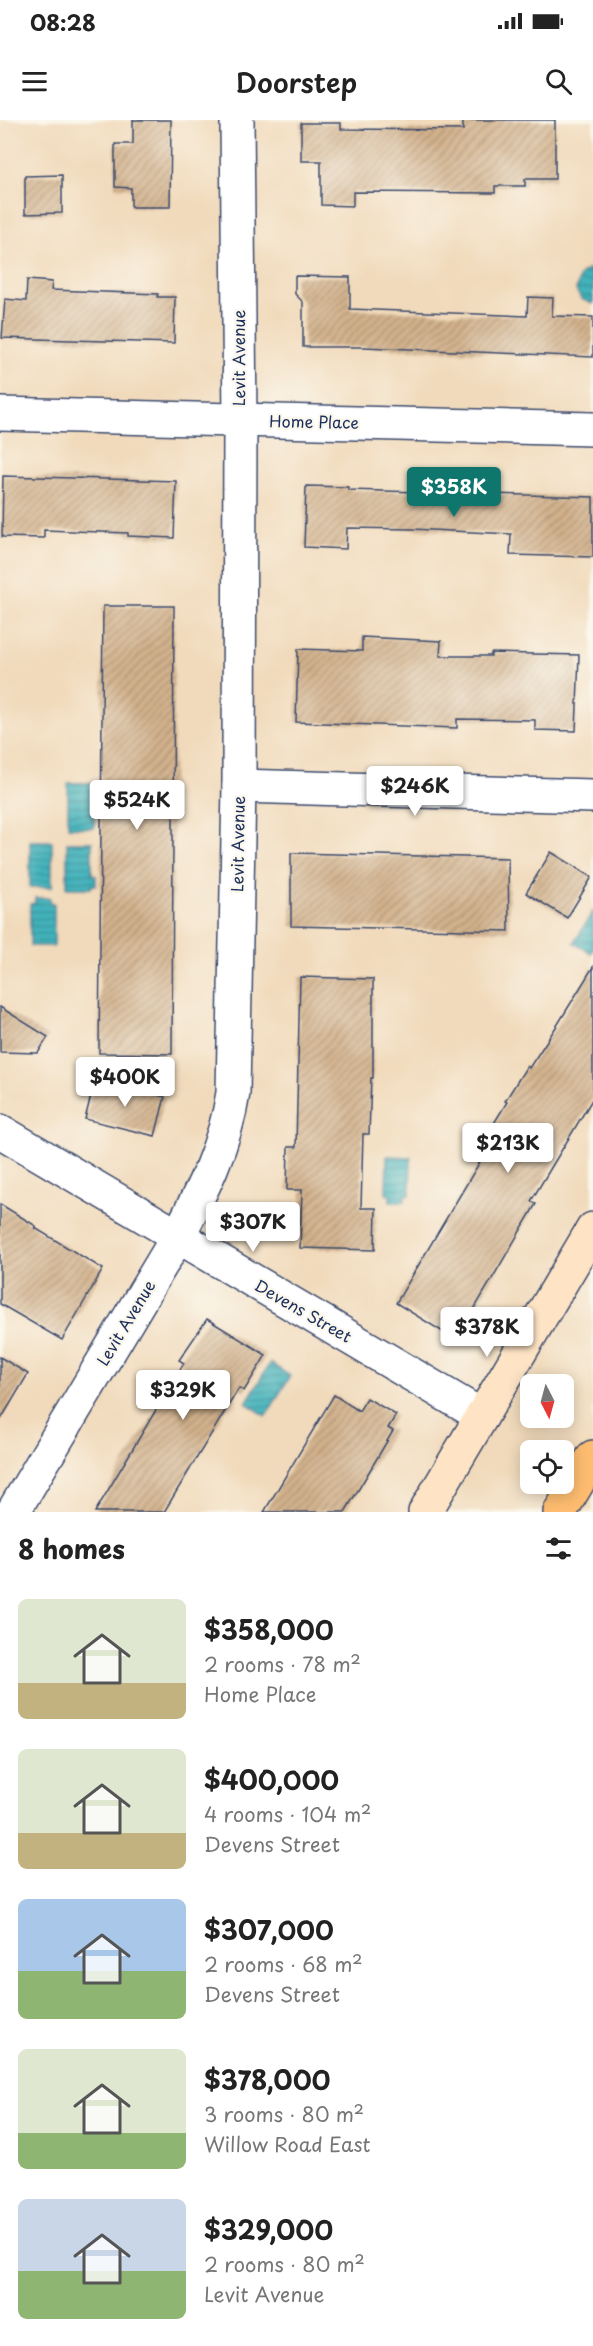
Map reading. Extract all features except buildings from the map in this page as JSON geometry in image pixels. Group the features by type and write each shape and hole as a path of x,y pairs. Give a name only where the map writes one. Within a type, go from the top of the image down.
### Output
{"highway":[{"path":"560,1512 593,1457"}],"main road":[{"path":"425,1512 593,1229"}],"street":[{"name":"Levit Avenue","path":"11,1501 177,1238 218,1156 228,1123 233,1093 239,786 240,421 237,120"},
{"name":"Home Place","path":"0,414 593,429"},
{"path":"239,786 593,796"},
{"name":"Devens Street","path":"0,1131 177,1238 482,1416"}],"water":[{"path":"593,269 593,304 581,299 576,290 580,275"},
{"path":"68,783 95,783 94,828 68,827"},
{"path":"30,841 52,841 52,887 30,887"},
{"path":"67,842 92,842 92,875 96,875 96,885 92,885 91,888 67,888"},
{"path":"35,898 50,898 50,903 54,903 54,946 30,946 30,904 35,903"},
{"path":"593,911 593,950 591,953 574,943"},
{"path":"387,1156 411,1157 410,1195 405,1195 405,1201 390,1201 390,1195 386,1194"},
{"path":"270,1363 290,1376 266,1416 246,1403"}]}
